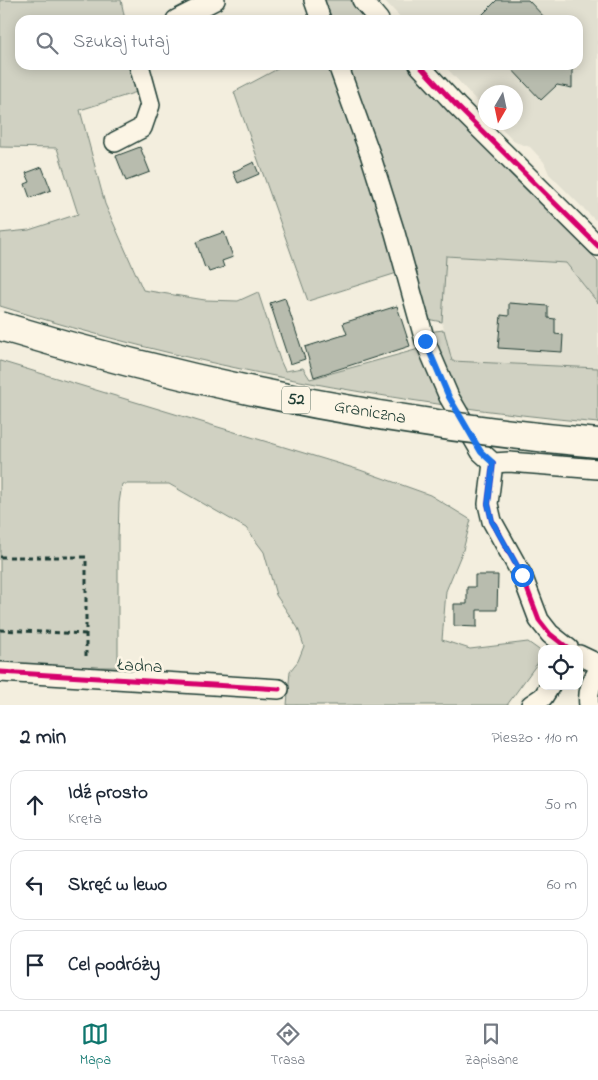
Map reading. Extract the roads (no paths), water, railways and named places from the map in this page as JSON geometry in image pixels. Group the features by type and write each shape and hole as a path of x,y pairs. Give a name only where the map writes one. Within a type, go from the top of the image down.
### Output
{"highway":[{"name":"Graniczna","path":"0,326 158,370 284,398 422,422 598,443"}],"street":[{"path":"186,15 215,0"},
{"path":"314,0 319,15"},
{"path":"362,0 375,15"},
{"path":"115,142 142,128 150,105 140,70"},
{"path":"340,70 370,154 395,233 425,341 449,397 481,452 493,463 509,462 598,469"},
{"path":"424,70 457,106 598,246"},
{"path":"493,463 488,504 492,521 522,575 539,620 550,634 564,645"},
{"path":"583,657 598,664"},
{"path":"589,705 588,696 590,688 598,671"},
{"name":"Ładna","path":"0,672 279,689"},
{"path":"531,705 542,697 547,690"}]}
